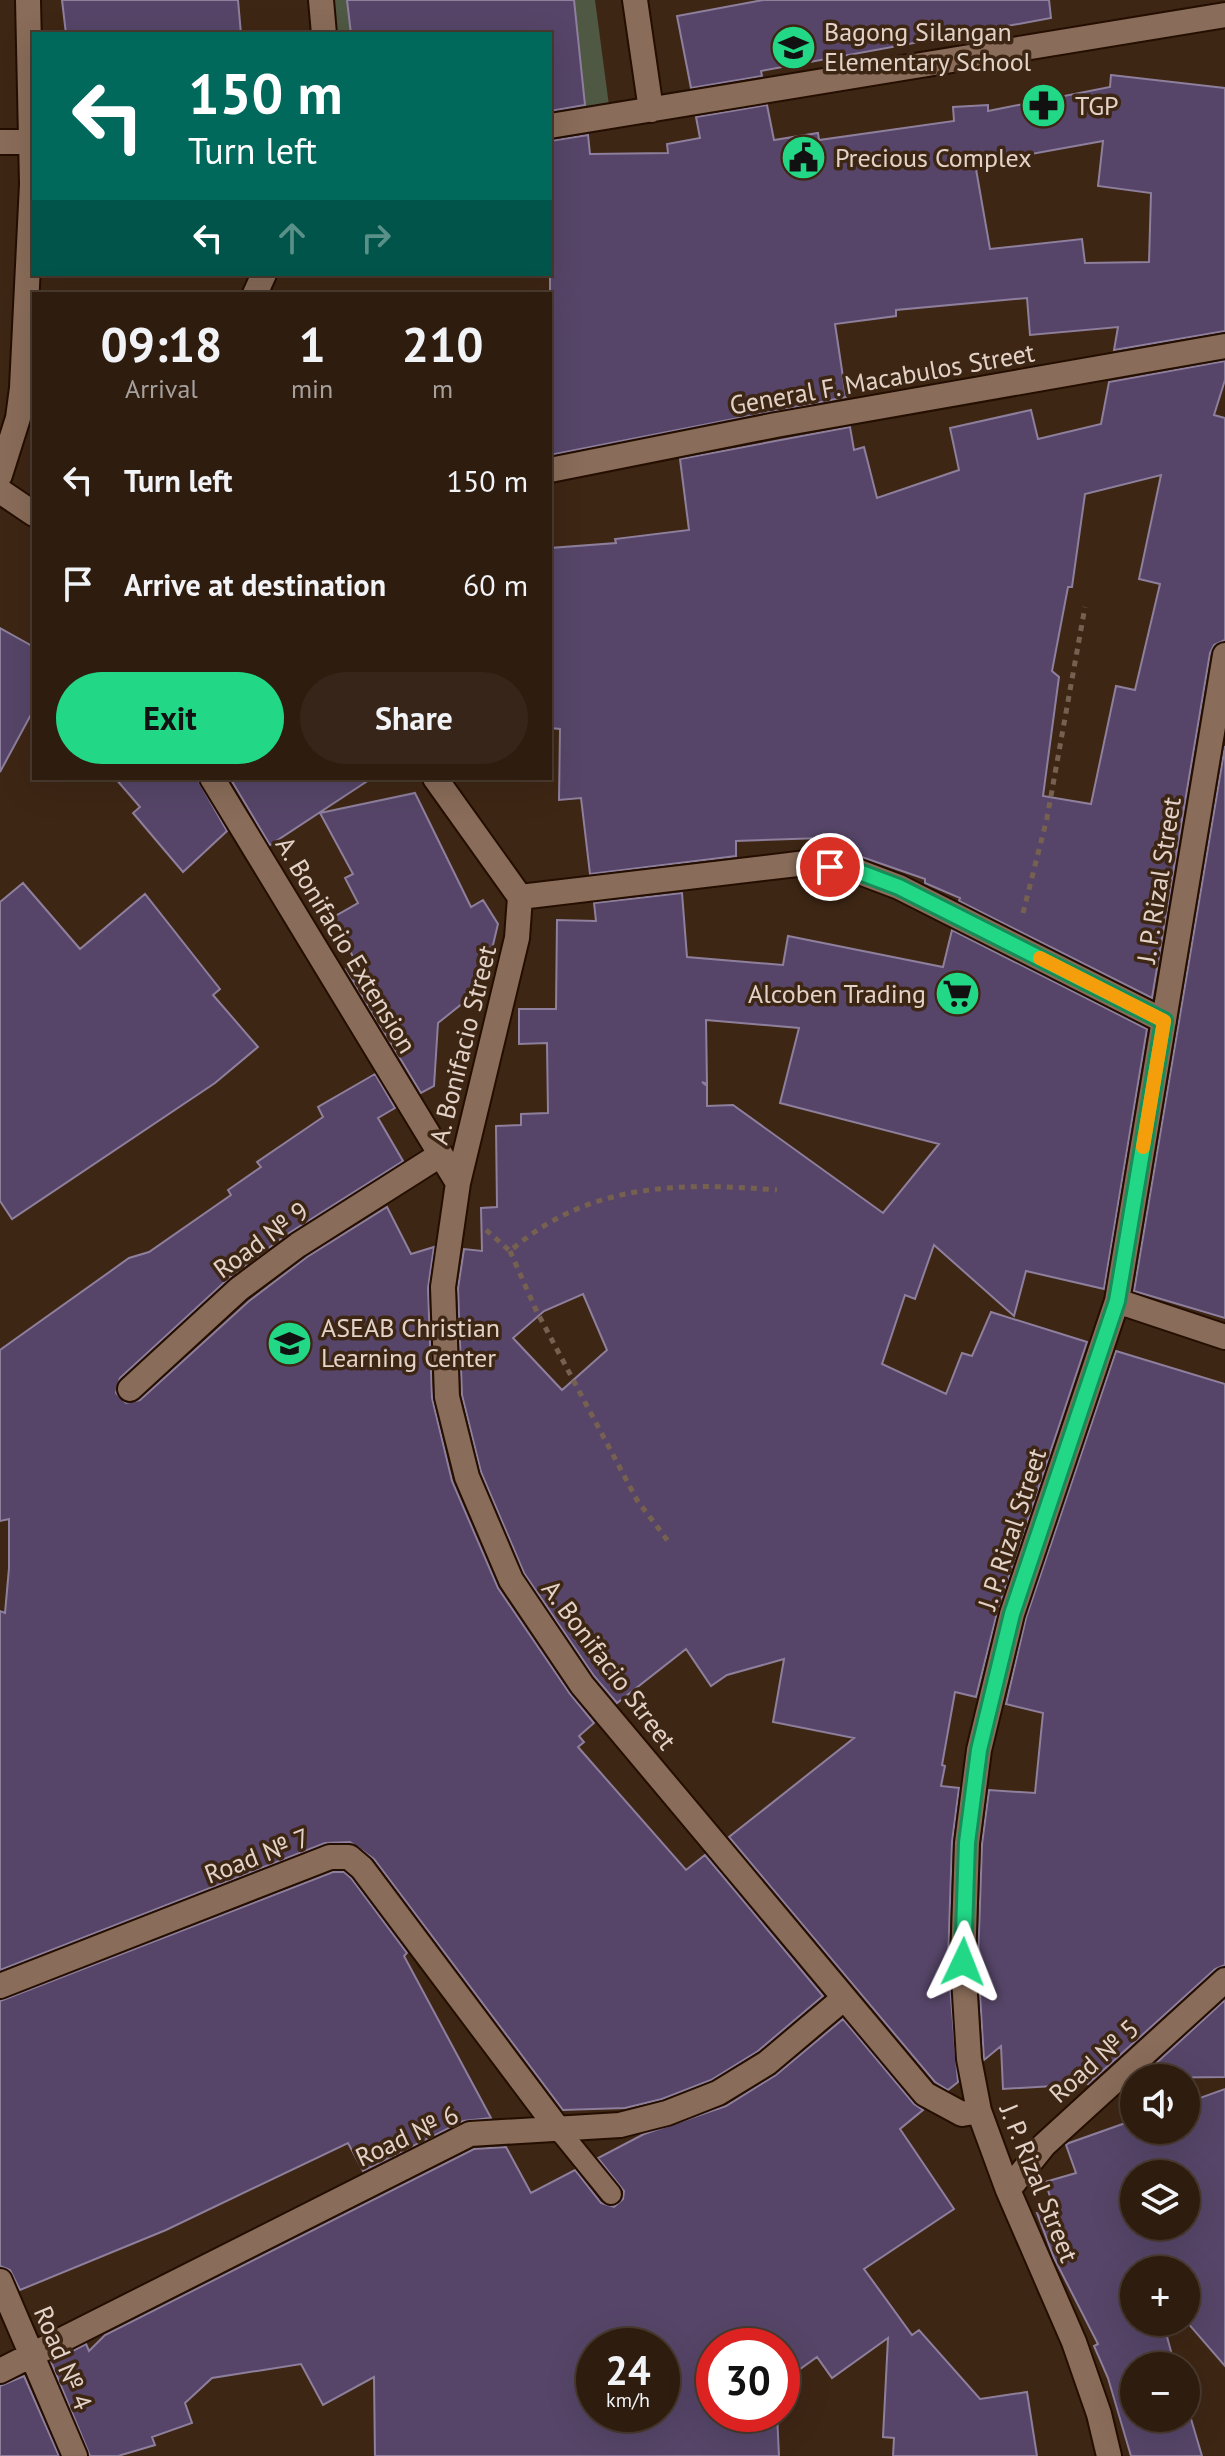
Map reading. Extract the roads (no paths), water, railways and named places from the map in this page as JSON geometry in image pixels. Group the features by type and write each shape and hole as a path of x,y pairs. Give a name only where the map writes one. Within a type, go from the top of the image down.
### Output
{"street":[{"path":"28,0 32,163"},
{"path":"321,0 324,32"},
{"path":"635,0 651,110"},
{"path":"552,126 1225,15"},
{"path":"0,142 31,142"},
{"path":"0,475 18,418 22,388 32,203"},
{"name":"General F. Macabulos Street","path":"552,470 776,425 1225,346"},
{"path":"0,491 32,513"},
{"name":"J. P. Rizal Street","path":"1109,2456 1099,2414 1074,2342 1008,2190 979,2111 969,2059 963,1962 967,1843 979,1750 1012,1614 1117,1301 1225,655"},
{"name":"A. Bonifacio Extension","path":"213,780 458,1183"},
{"path":"436,780 520,897 806,863 854,870 899,887 1164,1021"},
{"name":"A. Bonifacio Street","path":"520,897 517,938 458,1183 443,1287 447,1397 467,1477 511,1580 582,1685 925,2094 962,2114 979,2111"},
{"name":"Road № 9","path":"130,1389 239,1289 298,1245 440,1155"},
{"path":"1117,1301 1225,1337"},
{"name":"Road № 7","path":"0,1986 330,1857 349,1857 362,1868 559,2130"},
{"name":"Road № 5","path":"1008,2190 1044,2145 1225,1980"},
{"name":"Road № 6","path":"0,2371 470,2134 620,2125 667,2113 718,2093 767,2063 843,1999"},
{"name":"Road № 4","path":"0,2281 29,2356 75,2456"}],"lane":[{"path":"559,2130 611,2194"}],"place":[{"name":"Bagong Silangan Elementary School","path":"793,47"},
{"name":"TGP","path":"1044,106"},
{"name":"Precious Complex","path":"804,158"},
{"name":"Alcoben Trading","path":"957,994"},
{"name":"ASEAB Christian Learning Center","path":"290,1343"}]}
